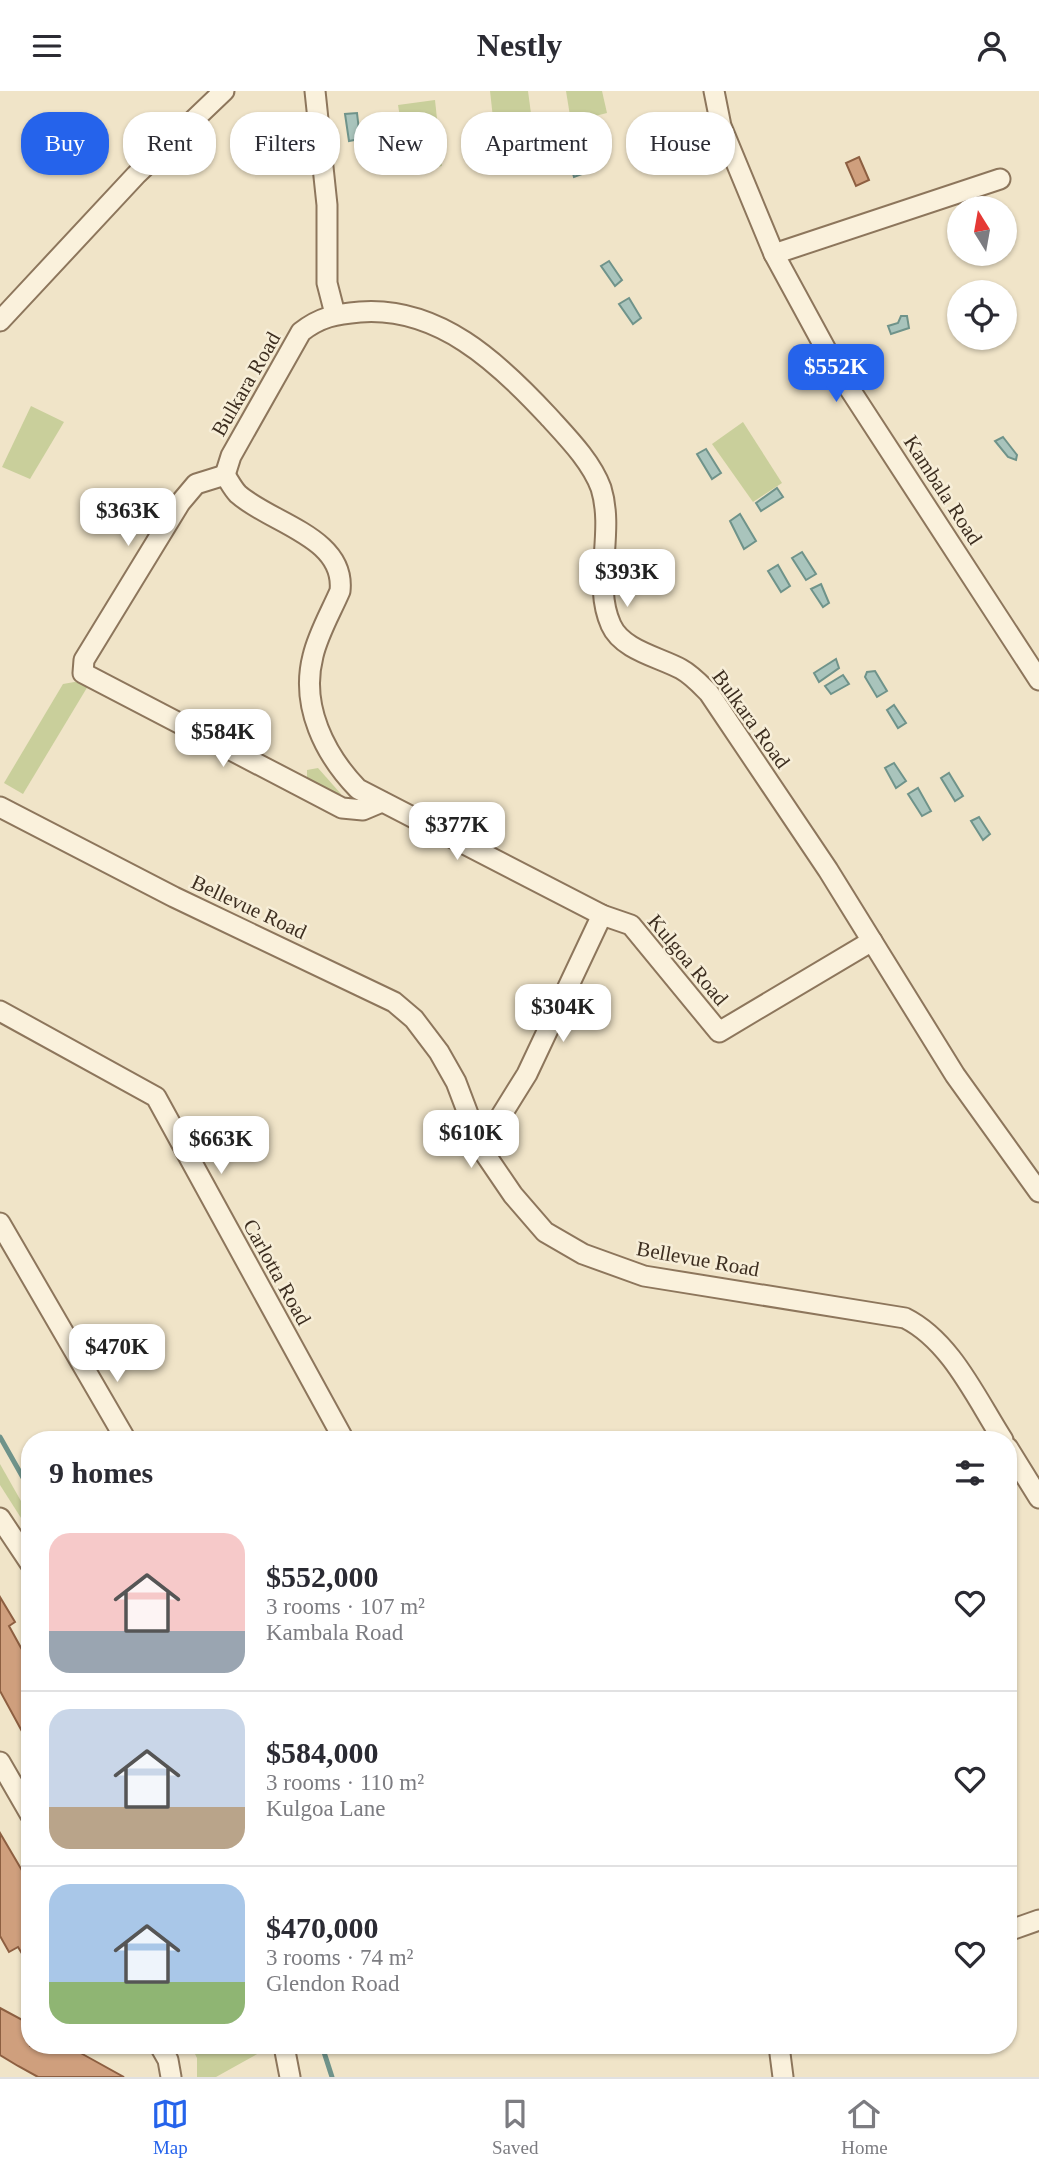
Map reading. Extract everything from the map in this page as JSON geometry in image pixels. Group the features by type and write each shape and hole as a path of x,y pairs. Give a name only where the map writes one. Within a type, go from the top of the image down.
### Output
{"street":[{"path":"0,321 136,175 224,91"},
{"path":"315,91 327,205 327,283 335,314"},
{"name":"Kambala Road","path":"714,91 721,126 774,254 836,368 1039,680"},
{"path":"774,254 1000,179"},
{"name":"Bulkara Road","path":"225,475 231,456 289,351 309,326 335,314 390,310 409,314 451,332 523,388 576,446 600,487 607,520 604,600 612,627 628,645 685,671 709,694 872,940 955,1075 1039,1192"},
{"path":"225,475 201,481 184,497 84,660 82,669 85,675 342,808 363,810 382,801"},
{"name":"Kulgoa Road","path":"225,475 237,493 321,546 337,565 341,580 340,591 313,657 310,690 315,719 340,770 358,789 561,891 602,915 631,926 719,1032 872,940"},
{"name":"Bellevue Road","path":"0,807 174,897 394,1002 414,1019 439,1052 456,1082 481,1148 513,1195 545,1232 583,1254 644,1276 882,1313 917,1325 967,1382 994,1431"},
{"path":"481,1148 527,1074 602,915"},
{"name":"Carlotta Road","path":"0,1011 86,1056 156,1097 339,1431"},
{"path":"0,1223 122,1431"},
{"name":"Bellevue Road","path":"1017,1467 1039,1498"},
{"path":"0,1518 21,1550"},
{"path":"0,1762 21,1798"},
{"path":"1017,1928 1039,1920"},
{"path":"165,2054 169,2060 171,2077"},
{"path":"286,2054 290,2077"},
{"path":"780,2054 783,2077"}],"green space":[{"path":"490,91 528,91 531,112 492,112"},
{"path":"566,91 602,91 607,112 569,112"},
{"path":"435,100 436,112 399,112 398,105"},
{"path":"31,406 64,422 30,479 2,467"},
{"path":"743,422 782,483 753,502 712,444"},
{"path":"80,681 88,686 23,794 4,783 63,684"},
{"path":"318,768 340,796 307,779 307,770"},
{"path":"0,1464 21,1501 21,1518 0,1485"},
{"path":"195,2054 257,2054 216,2077 197,2077"}],"water":[{"path":"354,113 354,140 349,141 345,114"},
{"path":"609,261 622,280 615,286 601,266"},
{"path":"629,298 641,318 633,324 619,304"},
{"path":"901,316 907,316 909,328 891,334 888,326 898,323"},
{"path":"1003,437 1017,455 1016,460 1008,457 995,441"},
{"path":"706,449 721,473 712,479 697,454"},
{"path":"777,488 783,497 761,511 756,503"},
{"path":"740,514 756,541 744,549 730,521"},
{"path":"802,552 816,574 806,580 792,558"},
{"path":"778,565 790,586 781,592 768,571"},
{"path":"821,584 829,603 823,607 811,589"},
{"path":"836,659 839,668 819,682 814,673"},
{"path":"875,671 887,691 877,697 865,677 867,672"},
{"path":"843,675 849,684 831,694 825,686"},
{"path":"894,705 906,723 898,728 887,710"},
{"path":"894,763 906,781 896,788 885,768"},
{"path":"949,773 963,796 955,801 941,778"},
{"path":"918,788 931,811 922,816 908,794"},
{"path":"979,817 990,834 983,840 971,821"}],"building":[{"path":"859,157 869,180 856,186 846,163"},
{"path":"0,1597 15,1622 9,1626 21,1648 21,1730 0,1691"},
{"path":"0,1833 21,1869 21,1952 18,1947 9,1952 0,1936"},
{"path":"0,2008 21,2019 21,2054 82,2054 124,2077 38,2077 0,2055"}],"waterway":[{"path":"0,1437 21,1474"},
{"path":"325,2054 332,2077"}]}
